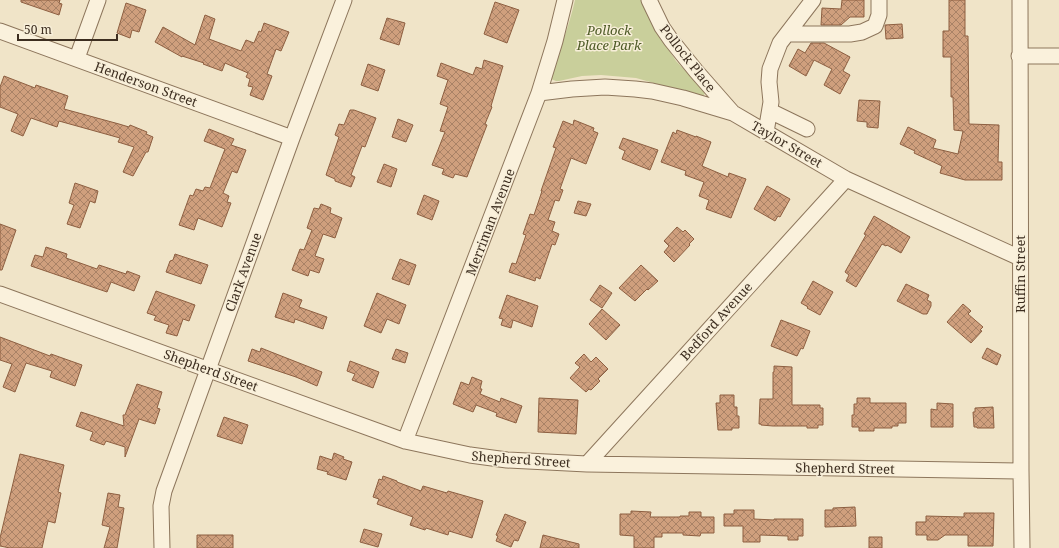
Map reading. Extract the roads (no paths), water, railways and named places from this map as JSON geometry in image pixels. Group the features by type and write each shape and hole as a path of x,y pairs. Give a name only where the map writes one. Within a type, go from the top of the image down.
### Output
{"street":[{"path":"77,58 98,0"},
{"name":"Clark Avenue","path":"162,548 162,506 164,491 292,138 344,0"},
{"name":"Merriman Avenue","path":"406,441 539,93 555,41 565,0"},
{"name":"Pollock Place","path":"649,0 662,27 671,40 733,113"},
{"path":"766,132 771,102 769,82 770,68 780,43 813,0"},
{"path":"787,34 850,34 862,32 875,26 879,15 879,0"},
{"name":"Ruffin Street","path":"1020,0 1019,56 1022,548"},
{"name":"Henderson Street","path":"0,30 292,138"},
{"path":"1019,56 1059,56"},
{"name":"Taylor Street","path":"539,93 605,87 636,89 683,98 733,113 846,179 1020,258"},
{"path":"770,111 807,129"},
{"name":"Bedford Avenue","path":"586,464 846,179"},
{"name":"Shepherd Street","path":"0,294 406,441 448,451 507,460 586,464 1021,471"}],"park label":[{"name":"Pollock Place Park","path":"609,38"}]}
